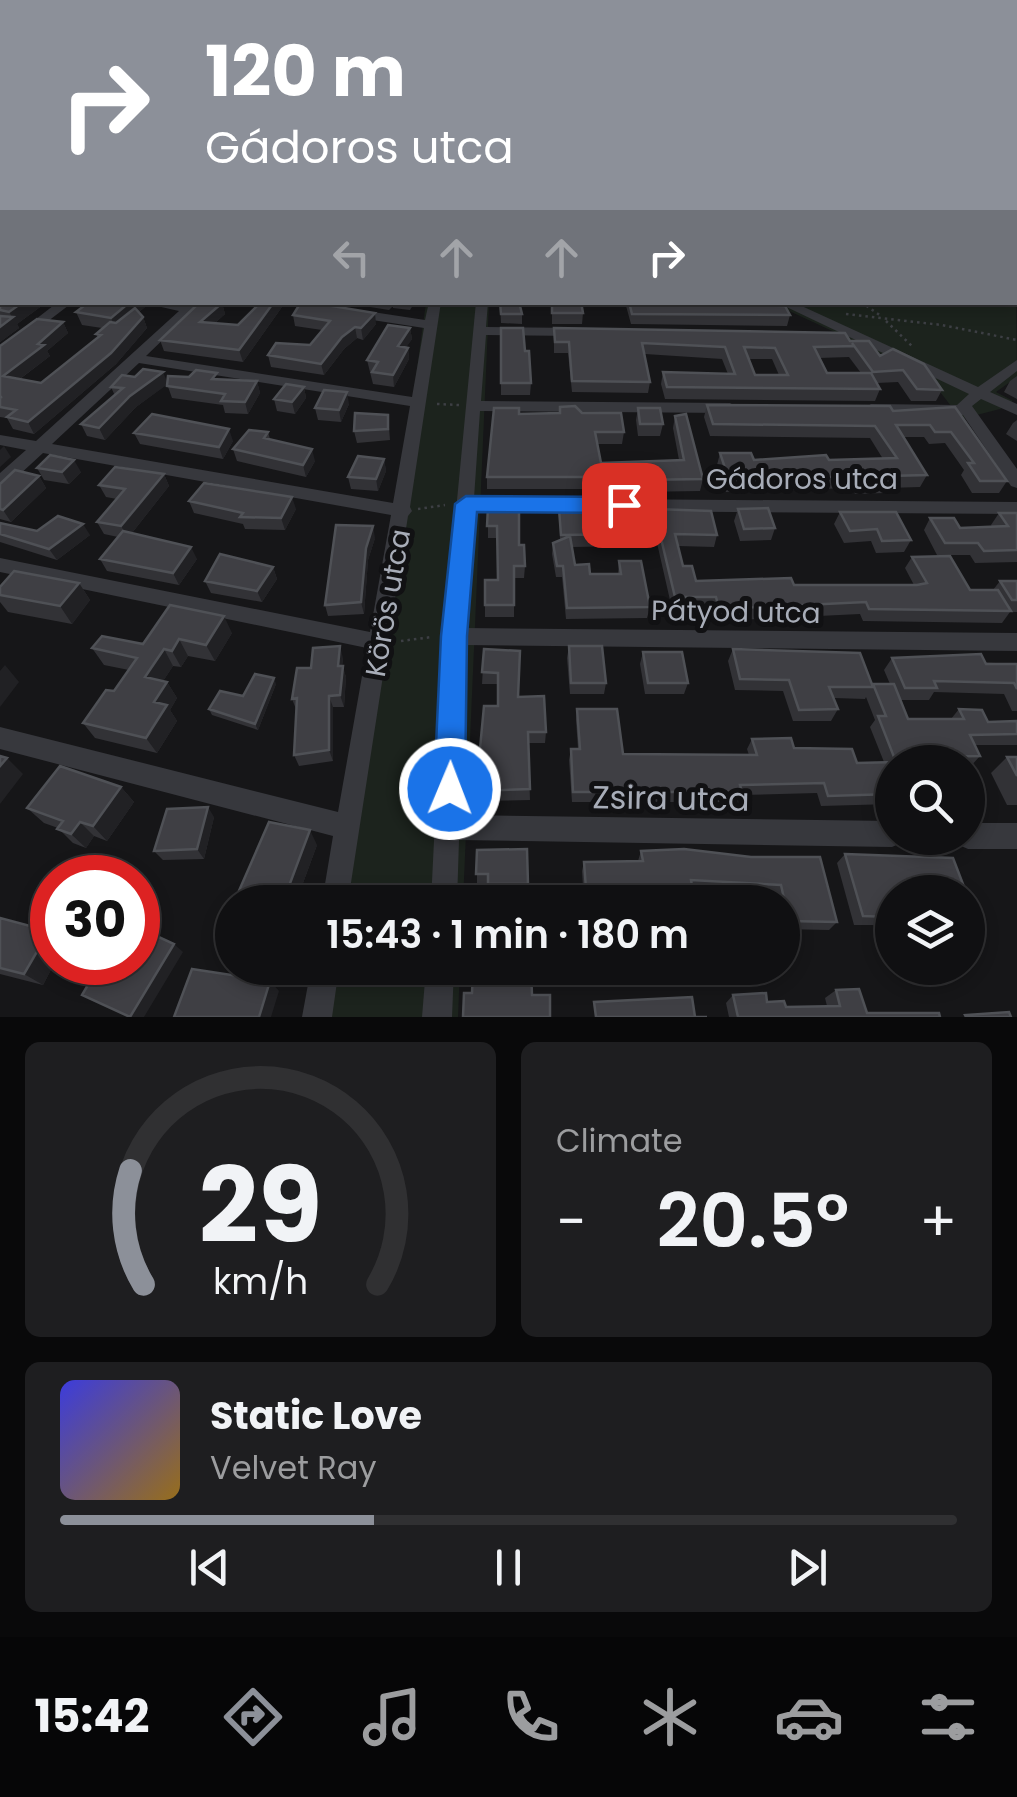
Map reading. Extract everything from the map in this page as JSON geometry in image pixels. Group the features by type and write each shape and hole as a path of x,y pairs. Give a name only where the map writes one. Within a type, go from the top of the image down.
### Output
{"street":[{"path":"0,354 62,305"},
{"path":"305,305 432,325"},
{"name":"Körös utca","path":"338,885 382,644 435,305"},
{"path":"445,885 454,636 482,305"},
{"path":"789,305 1017,410"},
{"path":"0,482 192,306"},
{"path":"480,331 598,332"},
{"path":"814,334 854,334"},
{"path":"135,358 419,403"},
{"path":"1017,364 964,405 1017,482"},
{"path":"475,406 750,408"},
{"path":"849,409 967,410"},
{"path":"0,440 403,512"},
{"name":"Gádoros utca","path":"466,504 1017,508"},
{"path":"0,565 382,644"},
{"name":"Pátyod utca","path":"454,636 1017,642"},
{"path":"0,738 348,827"},
{"name":"Zsira utca","path":"449,828 875,834"},
{"path":"985,836 1017,836"},
{"path":"317,1017 322,985"},
{"path":"436,1017 439,985"}],"path":[{"path":"865,305 942,376"},
{"path":"883,318 1017,340"},
{"path":"419,403 475,406"},
{"path":"403,512 466,504"},
{"path":"382,644 454,636"}],"shaded area":[{"path":"426,305 489,305 464,885 345,885"},
{"path":"776,305 1016,305 1017,377 996,392 1013,401 1000,409 961,419 927,375"},
{"path":"332,985 459,985 458,1017 328,1017"}],"building":[{"path":"0,305 19,305 9,312 0,310"},
{"path":"85,305 126,305 111,318 76,312"},
{"path":"197,305 220,305 200,322 238,325 258,305 272,305 239,350 160,340"},
{"path":"299,305 375,313 361,328 355,327 342,337 321,364 268,355 276,343 310,345 330,321 293,315"},
{"path":"500,305 520,305 522,314 501,314"},
{"path":"552,305 582,305 583,313 552,313"},
{"path":"630,305 746,305 785,306 790,315 632,314"},
{"path":"135,308 143,317 111,353 28,422 7,417 16,410 0,407 0,346 37,319 63,322 38,344 44,345 3,376 41,383 101,335 96,334 110,322 116,323"},
{"path":"0,316 13,317 0,327"},
{"path":"388,325 410,328 398,346 408,348 393,375 372,372 378,362 367,360"},
{"path":"501,328 523,328 531,383 501,383"},
{"path":"554,328 845,333 850,341 869,341 880,356 893,349 924,364 942,390 917,389 903,370 873,372 852,343 854,346 814,347 827,373 871,373 880,389 667,387 663,372 735,374 725,347 642,343 650,382 572,381 569,342 555,342","holes":["744,347 775,348 788,375 755,375"]},
{"path":"143,369 163,372 130,396 99,428 81,424 123,388 111,387 122,375 135,377"},
{"path":"196,370 217,373 212,379 257,381 245,402 221,401 225,394 167,386 168,376 189,377"},
{"path":"286,384 304,387 292,402 274,399"},
{"path":"324,390 347,392 339,410 315,408"},
{"path":"707,405 890,406 893,411 955,407 1007,481 980,481 968,463 974,463 951,432 935,432 930,425 896,425 927,475 887,476 890,481 860,482 858,476 729,480 720,453 751,453 754,460 826,455 829,460 897,458 875,426 713,424"},
{"path":"575,406 582,413 621,413 624,432 595,432 601,463 684,460 675,416 686,414 703,479 487,477 494,408 519,408 519,414 560,413 560,407"},
{"path":"638,408 660,408 663,424 640,424"},
{"path":"355,413 388,415 388,429 354,431"},
{"path":"152,414 229,429 219,447 134,433"},
{"path":"249,430 268,432 264,438 312,449 303,465 233,449"},
{"path":"50,455 74,460 62,472 37,468"},
{"path":"358,456 384,459 376,479 348,477"},
{"path":"115,467 164,474 121,526 97,522 125,489 99,485"},
{"path":"15,470 39,476 0,509 0,484"},
{"path":"204,483 292,497 281,518 240,517 243,513 189,501"},
{"path":"488,507 519,508 519,545 524,545 525,566 514,566 514,605 485,605 485,580 498,580 497,526 487,526"},
{"path":"632,508 637,534 561,535 559,509"},
{"path":"768,508 775,528 744,529 738,509"},
{"path":"654,509 711,511 717,535 675,534 683,566 692,566 696,581 791,578 794,585 917,585 927,583 912,557 950,556 970,590 998,590 1011,611 869,609 866,602 719,609 716,597 675,597"},
{"path":"840,512 896,512 911,540 882,541 877,529 850,531"},
{"path":"999,513 1017,513 1017,550 984,551 978,543 945,543 930,518 954,518 960,528 1008,526"},
{"path":"58,516 83,524 49,549 0,534 0,523 37,531"},
{"path":"336,525 373,526 366,548 361,602 325,605"},
{"path":"123,531 191,547 173,573 100,559"},
{"path":"570,536 575,565 589,564 590,574 621,574 619,561 641,561 650,607 567,608 563,566 557,566 553,543"},
{"path":"220,554 273,567 257,591 205,581"},
{"path":"14,571 79,583 60,606 0,595 0,587"},
{"path":"1000,581 1017,581 1017,600 1012,600"},
{"path":"170,605 224,616 206,645 179,639 172,651 164,649 145,677 167,682 154,702 167,705 146,738 83,723 106,690 114,691 137,658 92,648 102,636 143,644"},
{"path":"340,646 340,695 329,696 329,750 294,755 297,698 292,699 297,668 311,668 313,648"},
{"path":"569,646 602,646 606,683 571,683"},
{"path":"484,649 520,651 518,697 544,696 546,732 528,732 530,789 476,791 484,706 498,706 498,673 482,672"},
{"path":"733,649 860,653 873,687 829,687 838,709 799,710 789,680 740,679"},
{"path":"643,652 682,652 688,683 648,683"},
{"path":"981,654 986,664 1017,664 1017,689 1014,683 934,681 937,688 905,688 892,658"},
{"path":"255,674 274,678 255,724 209,709 220,691 243,696"},
{"path":"873,684 894,684 908,719 964,719 959,709 982,710 988,722 1017,721 1017,734 970,735 975,745 889,745 878,716 886,716"},
{"path":"577,709 617,709 623,754 757,755 752,739 791,738 794,748 852,749 857,763 875,762 875,795 828,796 824,783 740,785 742,792 573,792 571,749 580,749"},
{"path":"1007,757 1017,757 1017,776"},
{"path":"60,766 121,787 93,826 80,822 71,834 57,829 63,821 27,808"},
{"path":"208,807 197,849 154,851 167,809"},
{"path":"269,822 310,830 289,885 241,885"},
{"path":"527,849 528,884 488,884 488,874 476,874 477,850"},
{"path":"684,849 751,857 820,857 837,922 800,921 800,885 691,880 692,885 586,885 584,862 643,861 641,851"},
{"path":"845,854 953,858 960,875 875,875 875,916 863,916"},
{"path":"0,918 30,926 30,964 24,974 0,968"},
{"path":"160,938 174,944 160,967"},
{"path":"192,969 215,973 215,985 269,985 259,1017 174,1017"},
{"path":"88,985 149,985 130,1017 82,995"},
{"path":"472,985 532,985 532,995 550,995 550,1017 463,1017 464,993 472,993"},
{"path":"859,989 867,1013 939,1013 940,1017 738,1017 733,995 766,993 767,1002 784,1001 786,1007 840,1006 836,990"},
{"path":"692,997 695,1017 596,1017 594,1002"},
{"path":"1009,1012 1011,1017 965,1015"}],"route":[{"path":"450,789 454,636 466,504 624,505"}]}
